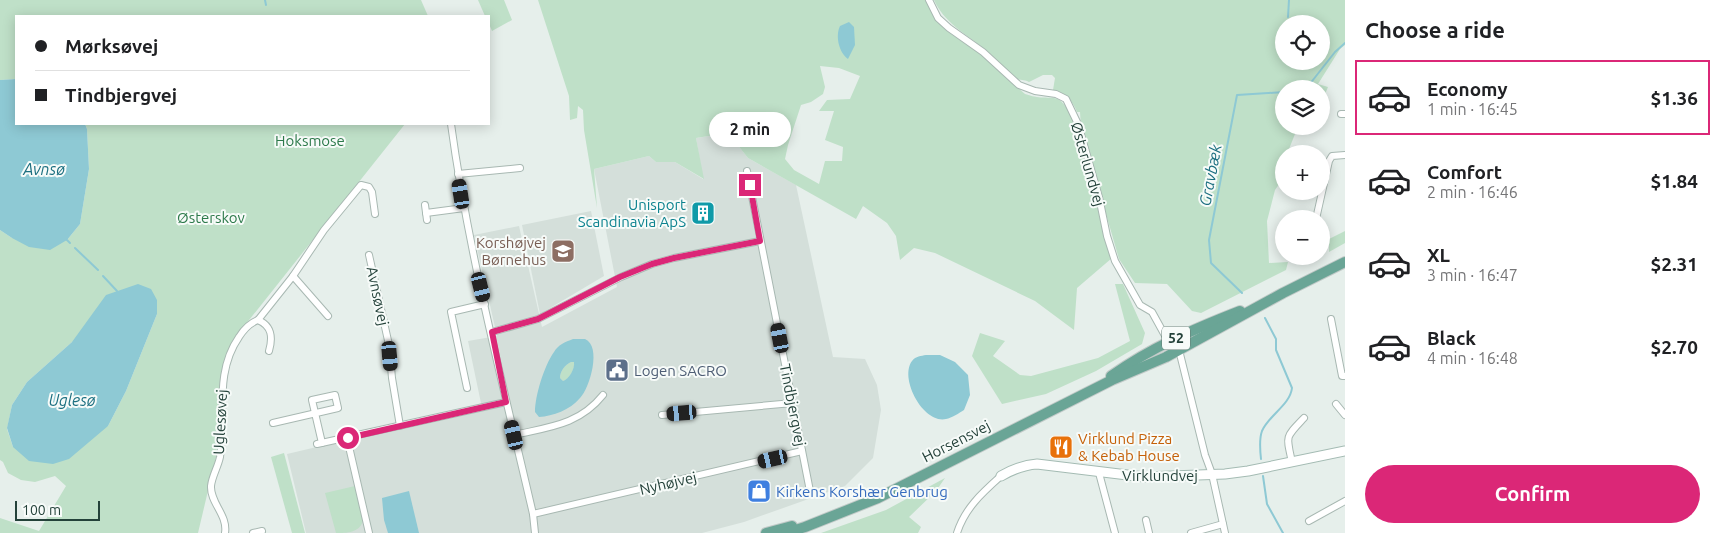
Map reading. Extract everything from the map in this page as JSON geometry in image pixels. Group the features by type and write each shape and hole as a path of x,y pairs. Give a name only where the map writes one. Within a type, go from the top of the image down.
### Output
{"main road":[{"name":"Horsensvej","path":"786,533 805,528 878,498 1121,376 1179,350 1283,293 1345,262"},
{"name":"Horsensvej","path":"1078,398 1139,356 1168,341 1283,293"},
{"path":"1179,350 1182,342 1232,314"},
{"path":"1121,376 1166,348 1168,341"},
{"name":"Horsensvej","path":"766,533 848,510"}],"street":[{"name":"Østerlundvej","path":"929,0 938,18 983,52 1019,85 1035,92 1056,94 1066,99 1078,124 1115,261 1140,305 1152,312 1168,341 1179,350"},
{"path":"451,125 464,208 506,402 533,514 535,533"},
{"path":"1318,210 1329,161 1332,156 1345,155"},
{"path":"458,174 520,168"},
{"name":"Tindbjergvej","path":"747,171 810,491"},
{"name":"Uglesøvej","path":"225,533 225,521 212,494 211,486 220,457 224,370 232,347 252,322 258,320 293,276 324,230 361,185 369,187 372,192 375,214"},
{"path":"426,213 464,208"},
{"path":"492,332 538,319 620,277 652,264 760,241"},
{"name":"Avnsøvej","path":"369,255 389,346 400,426"},
{"path":"293,276 328,316"},
{"path":"467,388 451,312 485,304"},
{"path":"1331,319 1342,376 1345,376"},
{"path":"258,320 266,323 271,332 272,341 269,350"},
{"path":"1179,350 1205,455 1212,474 1225,533"},
{"path":"514,435 568,422 586,412 603,395"},
{"path":"273,423 315,413 320,444 506,402"},
{"path":"662,415 793,403"},
{"path":"1336,404 1345,416"},
{"path":"1292,462 1287,440 1288,435 1304,418"},
{"path":"348,438 367,532"},
{"name":"Virklundvej","path":"1001,476 1013,468 1026,464 1144,478 1212,474 1248,471 1345,451"},
{"name":"Nyhøjvej","path":"533,514 802,452"},
{"path":"1099,473 1115,533"},
{"path":"956,533 966,511 978,496 1001,476"},
{"path":"1310,521 1345,501"},
{"path":"1146,520 1150,533"},
{"path":"1191,533 1223,524"},
{"path":"253,533 262,532"}],"shaded area":[{"path":"728,133 748,158 796,185 833,357 865,359 877,385 881,410 873,458 845,486 744,522 702,533 306,533 287,454 482,408 468,341 497,336 474,235 519,226 542,327 617,287 594,169 649,156 656,162 675,162 703,179 696,138"},
{"name":"Korshøjvej Børnehus","path":"591,211 604,276 540,314 522,225"}],"green space":[{"path":"0,0 421,0 428,15 15,15 15,79 0,80"},
{"path":"478,0 504,0 512,20 492,31 490,15 485,15"},
{"path":"538,0 926,0 938,21 952,35 988,60 1025,94 1035,97 1054,98 1063,103 1073,120 1112,258 1077,288 1074,330 1035,301 935,253 914,248 900,260 896,236 887,223 863,206 856,219 748,158 728,133 696,138 704,179 675,162 656,162 649,156 594,169 597,208 584,130 583,110 578,106 577,118 570,120 569,96","holes":["820,66 839,68 860,76 850,99 827,100 819,111 834,111 825,140 843,147 842,161 825,161 819,184 794,170 785,159 801,105 811,102 823,94 825,87"]},
{"path":"934,0 1345,0 1345,45 1340,49 1330,65 1330,15 1275,15 1275,70 1327,70 1321,80 1275,80 1275,135 1295,135 1291,145 1275,145 1275,190 1267,221 1269,263 1287,265 1286,270 1201,313 1192,311 1167,284 1135,283 1119,259 1081,127 1080,112 1077,112 1068,98 1053,90 1055,78 1052,75 1043,75 1029,82 1014,77 986,50 943,15"},
{"name":"Østerskov","path":"85,125 404,125 238,334 227,354 221,375 216,457 198,533 0,533 0,518 39,531 66,486 55,476 35,482 21,480 8,473 3,462 0,460 0,230 12,238 67,240 80,224 89,169","holes":["157,314 126,391 108,426 13,447 7,429 12,405 27,382 72,342"]},
{"path":"1345,231 1345,243 1330,251 1330,238"},
{"path":"1115,284 1123,284 1145,333 1142,344 1096,371 1046,394 1002,404 972,356 980,333 1005,341 993,356 1020,375 1031,376 1098,358 1130,341"},
{"path":"571,362 574,362 573,371 563,381 560,378 561,373"},
{"path":"284,453 305,533 292,533 271,457"},
{"path":"945,478 936,491 909,517 921,527 918,533 821,533 886,510"},
{"path":"355,486 363,521 356,530 336,533 325,493"}],"water":[{"path":"849,22 854,27 855,45 848,59 840,49 838,35 840,26"},
{"name":"Avnsø","path":"15,79 15,125 85,125 87,129 89,169 80,224 67,240 50,250 29,247 0,230 0,80"},
{"name":"Uglesø","path":"138,284 151,289 157,300 157,314 126,391 108,426 69,459 53,464 29,461 13,447 7,428 12,405 27,382 72,342 106,295"},
{"path":"573,339 585,339 590,343 593,350 593,367 584,393 566,409 555,414 539,417 535,412 535,405 538,390 550,358 562,344","holes":["574,362 574,368 563,381 560,378 562,371 569,363"]},
{"path":"940,355 955,362 968,375 970,395 964,410 951,418 937,419 929,414 922,407 911,388 909,369 912,361 917,357"},
{"path":"409,491 419,533 388,533 384,520 382,498"}],"waterway":[{"path":"265,0 266,5"},
{"path":"1288,15 1289,0"},
{"name":"Gravbæk","path":"1313,80 1335,52 1345,43"},
{"name":"Gravbæk","path":"1242,293 1211,263 1209,240 1237,95 1275,93"},
{"path":"67,240 70,243"},
{"path":"75,248 98,270"},
{"path":"103,276 117,291"},
{"name":"Gravbæk","path":"1261,459 1260,441 1262,431 1287,400 1292,388 1276,350 1276,339 1265,318"},
{"name":"Gravbæk","path":"1263,476 1267,504 1283,533"}],"place":[{"name":"Unisport Scandinavia ApS","path":"703,213"},
{"name":"Korshøjvej Børnehus","path":"563,251"},
{"name":"Logen SACRO","path":"617,370"},
{"name":"Virklund Pizza & Kebab House","path":"1061,447"},
{"name":"Kirkens Korshær Genbrug","path":"759,491"}],"route":[{"path":"348,438 506,402 492,332 538,319 620,277 652,264 760,241 750,185"}],"park label":[{"name":"Hoksmose","path":"310,140"}]}
